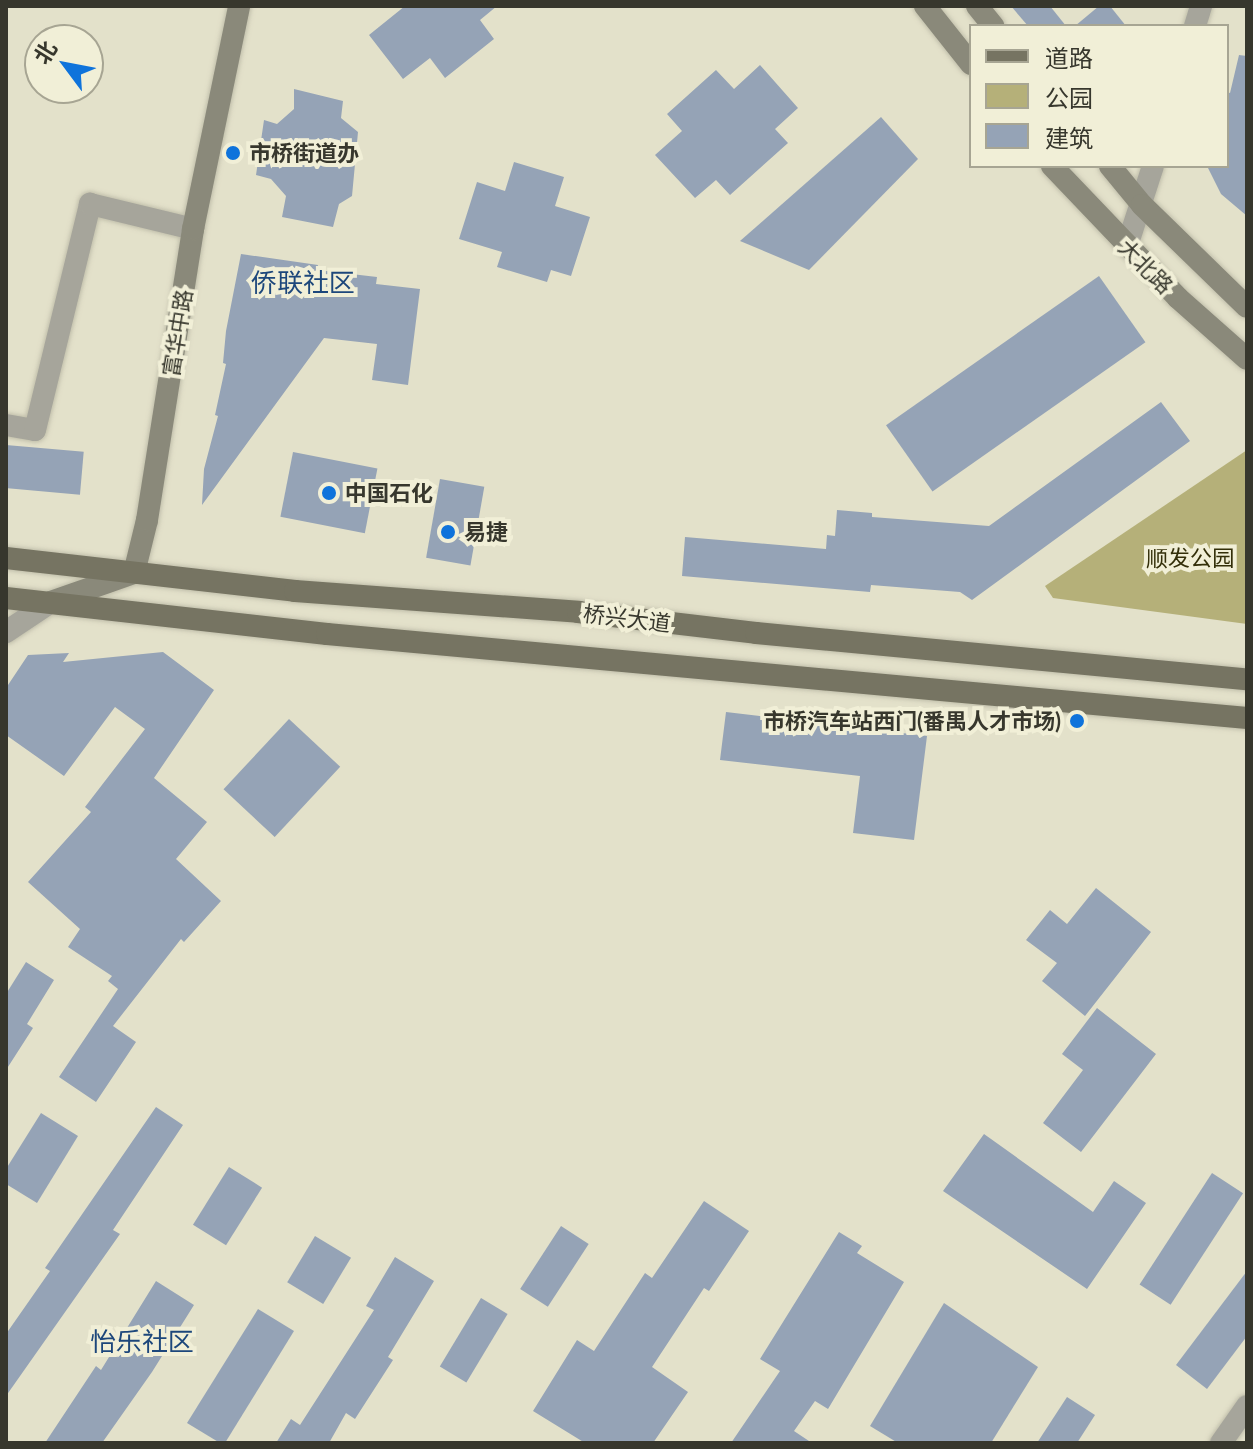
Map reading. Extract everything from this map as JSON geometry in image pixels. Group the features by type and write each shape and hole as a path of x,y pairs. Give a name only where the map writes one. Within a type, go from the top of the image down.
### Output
{"main road":[{"name":"富华中路","path":"134,573 147,520 193,229 239,6"},
{"path":"925,6 969,61"},
{"path":"977,6 991,24"},
{"name":"大北路","path":"1054,168 1127,246 1247,359"},
{"name":"大北路","path":"1112,168 1142,205 1247,307"},
{"name":"桥兴大道","path":"6,558 295,591 578,612 787,636 1247,679"},
{"path":"51,602 134,573"},
{"name":"桥兴大道","path":"6,598 327,634 1247,718"}],"street":[{"path":"1127,246 1152,168"},
{"path":"6,425 35,430 90,204 193,229"},
{"path":"6,632 51,602"},
{"path":"1221,1443 1247,1406"}],"green space":[{"name":"顺发公园","path":"1247,450 1247,624 1053,598 1045,586"}],"building":[{"path":"405,6 497,6 480,20 494,39 445,78 430,58 403,79 369,35"},
{"path":"1011,6 1050,6 1064,24 1026,24"},
{"path":"1099,6 1110,6 1124,24 1077,24"},
{"path":"1239,55 1247,56 1247,216 1221,194 1208,168 1229,168 1230,93"},
{"path":"760,65 798,108 775,129 788,143 730,195 716,180 695,198 655,155 682,131 667,114 716,70 734,89"},
{"path":"294,89 343,101 341,118 358,132 352,196 339,204 333,227 282,217 286,196 271,179 256,175 264,120 277,124 294,109"},
{"path":"881,117 918,159 809,270 740,241"},
{"path":"514,162 564,177 555,206 590,217 571,276 551,270 547,282 497,267 502,252 459,239 477,182 505,191"},
{"path":"241,254 318,265 317,270 377,277 376,284 420,289 408,385 372,380 377,344 324,338 202,505 204,469 218,416 215,415 226,364 223,363 226,331"},
{"path":"1099,276 1145,342 932,491 886,425"},
{"path":"1161,402 1190,441 972,600 960,592 871,585 870,592 682,576 685,537 826,549 827,535 835,536 837,510 872,513 872,517 989,526"},
{"path":"6,445 84,452 80,495 6,488"},
{"name":"中国石化","path":"293,452 377,468 365,533 280,517"},
{"path":"440,479 484,487 470,566 426,558"},
{"path":"163,652 214,690 154,778 207,822 176,859 221,901 184,942 181,939 113,1026 136,1042 96,1102 59,1077 118,989 108,981 112,976 68,947 80,929 28,882 91,812 85,807 145,729 115,707 64,776 6,735 6,688 28,655 69,653 63,662"},
{"path":"726,712 927,736 914,840 853,833 860,776 720,760"},
{"path":"289,719 340,767 275,837 224,789"},
{"path":"1096,888 1151,932 1085,1016 1042,981 1057,963 1026,940 1050,910 1067,924"},
{"path":"26,962 54,980 27,1024 33,1028 6,1070 6,994"},
{"path":"1097,1008 1156,1054 1081,1152 1043,1123 1083,1070 1062,1054"},
{"path":"156,1107 183,1125 113,1230 120,1234 6,1396 6,1334 50,1271 45,1268"},
{"path":"41,1113 78,1136 37,1203 6,1184 6,1169"},
{"path":"984,1134 1093,1212 1114,1181 1146,1203 1087,1289 943,1191"},
{"path":"229,1167 262,1188 226,1245 193,1225"},
{"path":"1212,1173 1243,1193 1171,1305 1140,1285"},
{"path":"704,1201 749,1231 709,1291 704,1288 652,1367 688,1392 653,1443 585,1443 533,1411 577,1340 594,1351 645,1273 652,1278"},
{"path":"561,1226 589,1244 548,1307 520,1289"},
{"path":"839,1232 862,1246 857,1253 904,1282 828,1409 815,1401 794,1431 812,1443 731,1443 780,1371 760,1359"},
{"path":"315,1236 351,1258 323,1304 287,1282"},
{"path":"395,1257 434,1281 388,1357 393,1360 355,1419 346,1413 329,1443 276,1443 291,1419 300,1425 374,1310 366,1306"},
{"path":"1247,1271 1247,1336 1207,1389 1176,1365"},
{"path":"156,1281 194,1305 152,1372 102,1443 45,1443 96,1366 101,1370"},
{"path":"481,1298 508,1314 466,1383 440,1367"},
{"path":"944,1303 1038,1367 991,1443 898,1443 870,1426"},
{"path":"258,1309 294,1331 225,1443 220,1443 187,1423"},
{"path":"1067,1397 1095,1415 1077,1443 1037,1443"}],"place":[{"name":"市桥街道办","path":"233,153"},
{"name":"中国石化","path":"329,493"},
{"name":"易捷","path":"448,532"},
{"name":"市桥汽车站西门(番禺人才市场)","path":"1077,721"}],"district":[{"name":"侨联社区","path":"303,283"},
{"name":"怡乐社区","path":"142,1342"}]}
